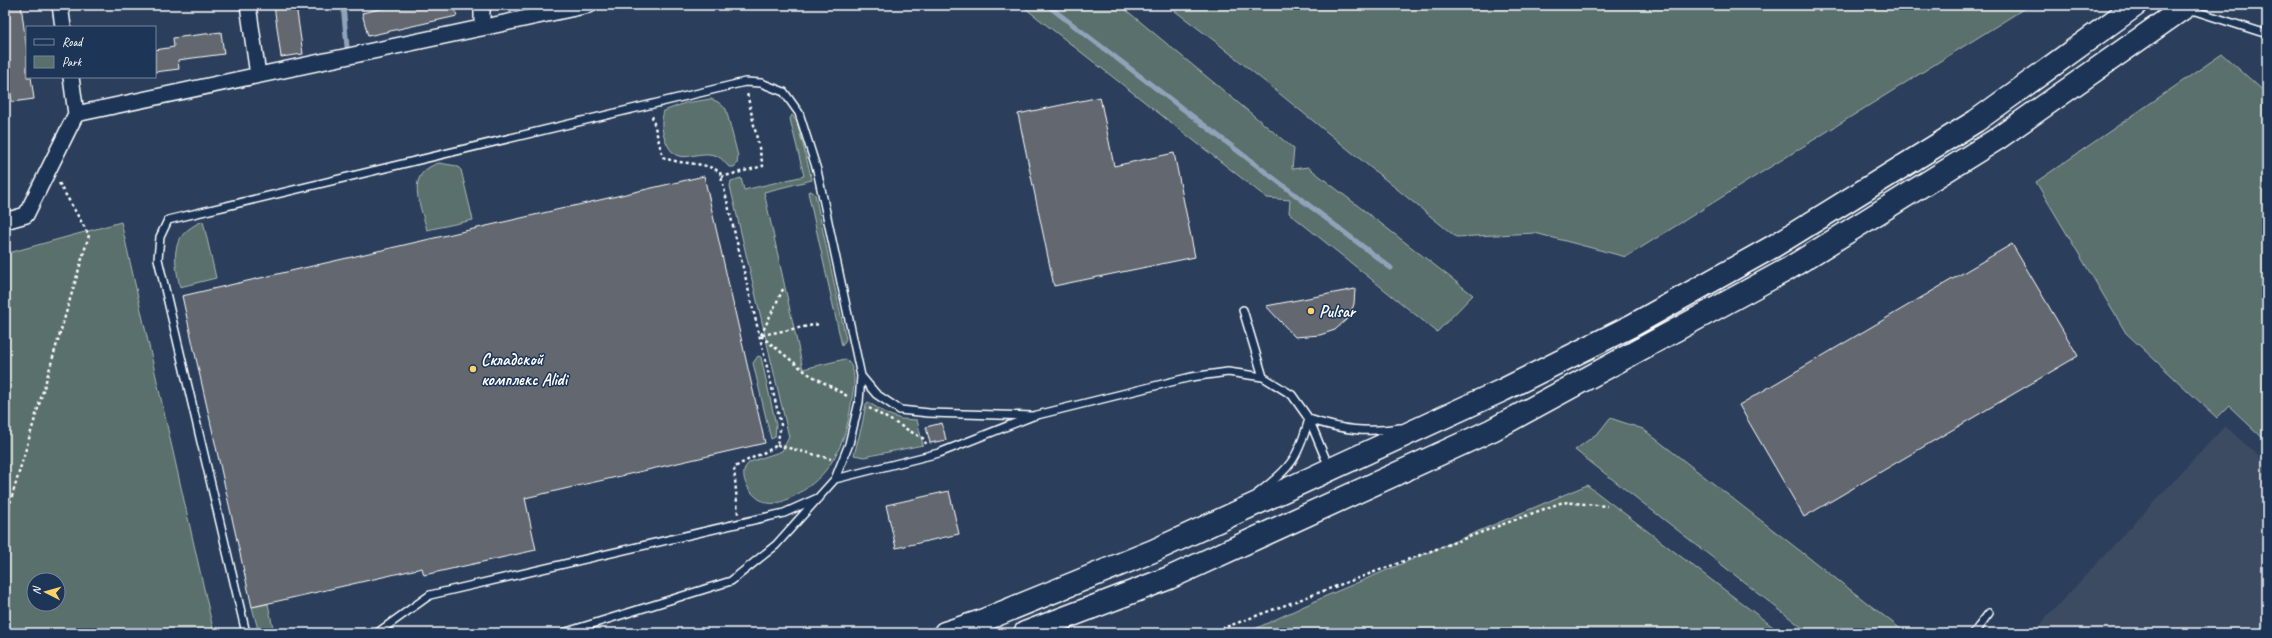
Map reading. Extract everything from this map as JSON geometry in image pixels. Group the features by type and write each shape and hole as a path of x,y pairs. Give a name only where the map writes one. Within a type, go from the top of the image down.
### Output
{"main road":[{"path":"945,633 979,622 1189,535 1503,390 1633,325 1774,246 1976,121 2136,5"},
{"path":"1025,633 1169,578 1341,501 1492,430 1788,269 1997,139 2186,6"},
{"path":"1330,471 1341,501"}],"street":[{"path":"60,5 63,26"},
{"path":"248,5 258,75"},
{"path":"482,5 482,28"},
{"path":"76,114 589,5"},
{"path":"5,221 26,215 76,114 71,78"}],"lane":[{"path":"2186,6 2267,34"},
{"path":"246,633 158,259 160,237 168,220 745,82 761,84 784,92 799,113 816,170 861,376 859,402 849,444 842,462 835,479 776,545 731,581 563,633"},
{"path":"1243,310 1263,377"},
{"path":"835,479 939,453 1033,416 1191,377 1228,372 1263,377 1292,396 1309,419 1330,471"},
{"path":"861,376 876,394 900,410 929,413 1033,416"},
{"path":"1309,419 1332,427 1354,431 1379,431 1400,428 1503,390"},
{"path":"1189,535 1257,494 1283,473 1301,448 1309,419"},
{"path":"377,633 430,595 784,513 820,496"},
{"path":"1974,633 1989,613"}],"path":[{"path":"721,177 763,166 745,82"},
{"path":"649,105 663,157 674,162 710,165 720,172 761,336 781,425 777,446 768,452 745,460 734,468 738,524"},
{"path":"5,520 89,235 50,167"},
{"path":"761,336 784,287"},
{"path":"761,336 819,324"},
{"path":"777,446 842,462"},
{"path":"1210,633 1563,502 1607,506"}],"shaded area":[{"path":"2225,426 2267,464 2267,633 2032,633"}],"green space":[{"path":"1021,5 1120,5 1294,149 1292,169 1308,167 1473,295 1437,332 1289,213 1290,200 1267,198"},
{"path":"1167,5 2030,5 1626,257 1535,233 1456,237 1216,42"},
{"path":"2222,54 2267,94 2267,442 2229,406 2217,418 2126,333 2036,182"},
{"path":"711,99 718,102 726,109 738,156 737,164 734,167 729,167 719,157 709,154 681,157 670,149 665,139 662,125 664,111 685,103"},
{"path":"792,115 797,122 812,180 764,192 803,369 845,359 852,368 854,374 854,386 845,433 834,458 827,469 807,488 794,496 781,502 768,503 762,501 751,492 744,479 744,473 750,462 782,451 789,437 730,186 731,181 741,178 744,190 804,176 790,119"},
{"path":"439,163 457,166 461,170 473,220 427,230 418,200 418,182 421,174 428,168"},
{"path":"811,191 815,194 846,339 842,346 808,192"},
{"path":"203,221 216,278 180,287 176,266 176,248 184,233"},
{"path":"121,222 214,633 5,633 5,254"},
{"path":"758,356 761,357 776,425 775,437 771,439 753,363"},
{"path":"868,402 887,414 901,419 917,420 923,445 864,457 854,455 866,404"},
{"path":"1610,418 1643,429 1906,633 1809,633 1575,450 1599,432"},
{"path":"1587,485 1781,633 1246,633 1326,596"},
{"path":"268,604 274,633 259,633 252,607"}],"building":[{"path":"5,5 21,5 26,43 26,78 31,78 34,99 12,102 5,50"},
{"path":"274,5 296,5 303,54 281,57"},
{"path":"397,5 454,5 457,16 368,36 362,13"},
{"path":"221,32 224,54 178,60 179,69 156,72 156,50 174,47 173,38"},
{"path":"1100,97 1114,166 1174,153 1195,257 1054,286 1018,114"},
{"name":"Складской комплекс Alidi","path":"704,176 765,443 525,498 536,550 424,575 422,568 252,607 182,296"},
{"path":"2012,244 2078,356 1804,517 1739,405"},
{"name":"Pulsar","path":"1355,289 1354,304 1349,317 1335,330 1320,335 1295,337 1266,306"},
{"path":"942,423 946,440 930,443 926,427"},
{"path":"949,491 959,534 896,548 886,505"}],"waterway":[{"path":"343,5 347,47"},
{"path":"1047,5 1391,268"}],"place":[{"name":"Pulsar","path":"1311,311"},
{"name":"Складской комплекс Alidi","path":"473,369"}]}
